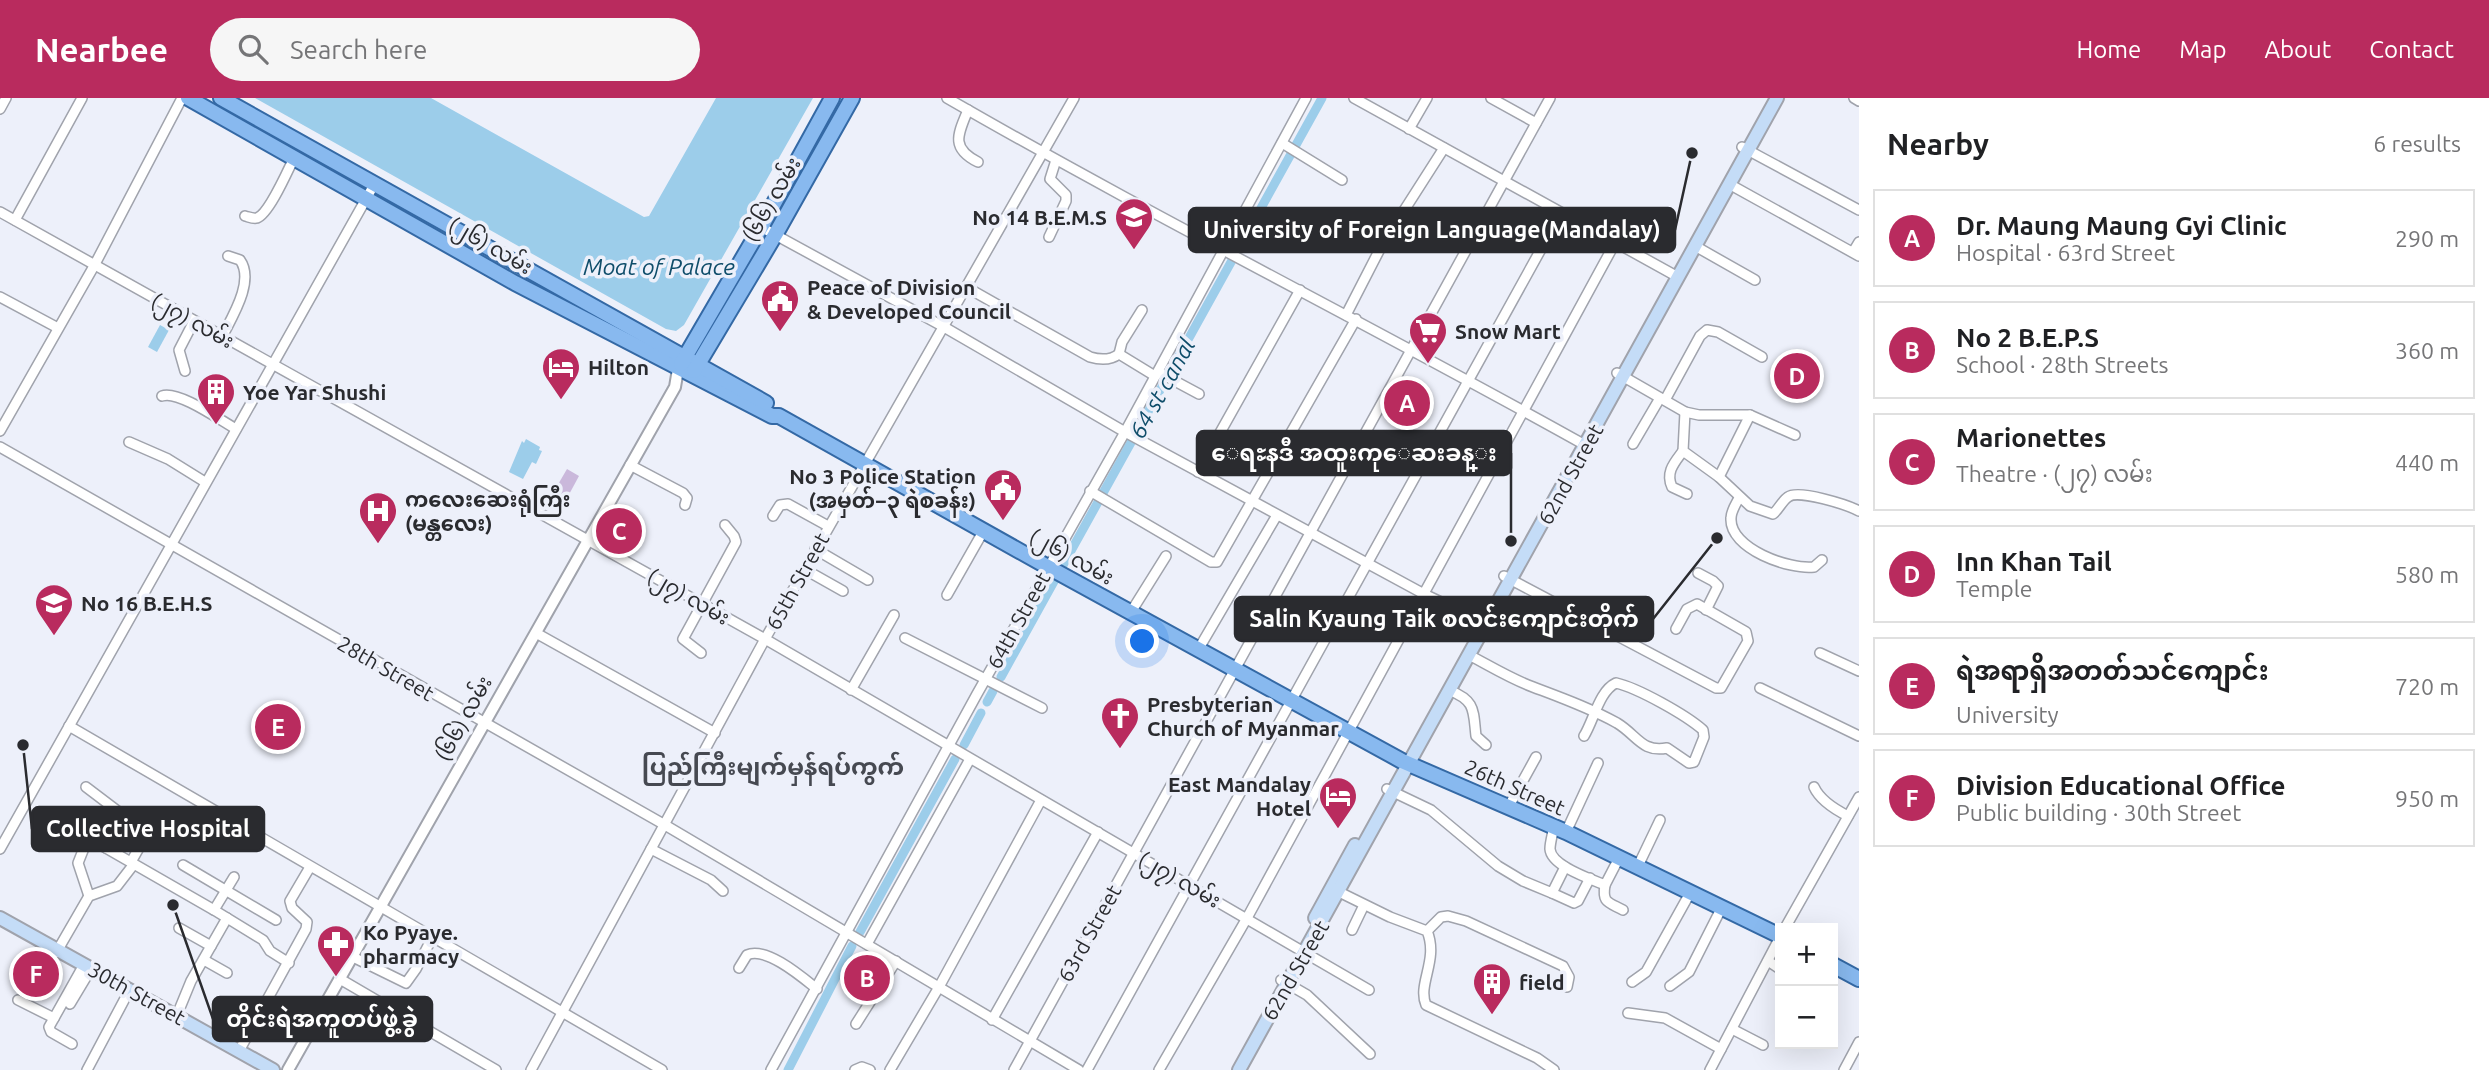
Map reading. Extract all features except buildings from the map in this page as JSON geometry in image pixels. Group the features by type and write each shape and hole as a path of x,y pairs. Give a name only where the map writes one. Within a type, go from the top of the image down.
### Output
{"main road":[{"name":"(၂၆) လမ်း","path":"188,98 515,283 776,409 779,416 1235,670"},
{"name":"(၂၆) လမ်း","path":"221,98 375,183 681,363"},
{"name":"(၆၆) လမ်း","path":"681,363 761,227 832,98"},
{"name":"(၆၆) လမ်း","path":"695,370 852,98"},
{"name":"62nd Street","path":"1675,276 1729,184 1769,98"},
{"name":"62nd Street","path":"1231,1070 1302,951 1745,148 1777,98"},
{"name":"62nd Street","path":"1406,762 1469,655 1483,622"},
{"name":"26th Street","path":"1235,670 1406,762 1560,829 1775,934"},
{"name":"30th Street","path":"0,920 260,1070"},
{"name":"30th Street","path":"56,952 84,972 177,1015 273,1070"},
{"path":"1838,968 1859,979"},
{"name":"62nd Street","path":"1239,1070 1284,981"}],"street":[{"path":"0,109 6,98"},
{"path":"15,220 82,98"},
{"path":"0,431 94,266 182,98"},
{"path":"947,98 1042,153 1356,319 1582,444"},
{"name":"65th Street","path":"531,1070 828,526 1074,98"},
{"name":"64th Street","path":"771,1070 817,989 856,938 954,750 1288,147 1306,98"},
{"path":"1354,98 1675,276"},
{"path":"1409,129 1427,98"},
{"path":"1491,98 1536,123"},
{"name":"63rd Street","path":"1014,1070 1550,98"},
{"path":"1854,98 1859,101"},
{"path":"968,110 960,130 958,146 978,162"},
{"path":"1288,147 1342,180"},
{"path":"1346,315 1382,245 1444,148"},
{"path":"1745,148 1859,210"},
{"path":"245,216 254,218 262,215 281,186 294,158"},
{"path":"1049,237 1066,201 1066,195 1050,179 1056,160"},
{"path":"0,849 375,183"},
{"path":"1729,184 1856,254 1859,242"},
{"name":"(၂၇) လမ်း","path":"0,212 424,450 588,538 1369,990"},
{"path":"1087,1070 1561,213"},
{"path":"761,227 944,327 1130,435 1424,594 1483,622"},
{"path":"1159,1070 1247,918 1615,243"},
{"path":"1695,246 1755,280"},
{"path":"222,337 235,311 246,275 240,260 228,256"},
{"path":"966,287 1090,357 1112,358 1119,354"},
{"path":"1198,472 1300,290"},
{"path":"0,297 58,328"},
{"path":"1119,354 1119,346 1142,310"},
{"path":"1097,495 1215,563 1356,319"},
{"path":"185,371 179,349 194,321"},
{"path":"1633,444 1700,336 1707,330 1718,332 1762,357"},
{"path":"1119,354 1199,394"},
{"name":"(၆၆) လမ်း","path":"288,1070 675,387 681,363"},
{"name":"(၆၆) လမ်း","path":"675,387 695,370"},
{"path":"1620,375 1685,412 1699,415 1750,415 1795,435"},
{"path":"162,396 169,394 184,399 236,429"},
{"path":"1685,412 1683,451 1671,469 1669,481 1672,487 1687,494"},
{"path":"1719,477 1750,415"},
{"path":"129,443 168,459 205,482"},
{"name":"28th Street","path":"0,447 665,825 1079,1070"},
{"path":"1683,451 1719,477 1737,503 1773,514 1788,496 1795,495 1840,503 1859,511"},
{"path":"630,465 683,494 687,498 685,505"},
{"path":"1737,503 1730,521 1739,538 1760,554 1806,568 1814,567 1822,559"},
{"path":"773,516 780,505 788,504 828,526"},
{"path":"1198,650 1277,515"},
{"path":"701,653 684,639 736,542 725,525"},
{"path":"947,595 984,530"},
{"path":"815,550 868,580"},
{"path":"1131,612 1166,556"},
{"path":"804,569 844,591"},
{"path":"1698,573 1718,586 1706,610"},
{"path":"1508,578 1716,688 1721,688 1748,641 1743,630 1697,604 1690,606 1676,629"},
{"path":"851,690 894,615"},
{"path":"536,632 715,733"},
{"path":"905,638 1042,708"},
{"path":"1820,653 1859,671"},
{"path":"1469,655 1531,687 1596,712 1629,731 1650,749 1656,751 1667,748 1689,763 1694,762 1704,737 1703,730 1694,721 1616,683 1607,689 1596,712 1592,723 1584,736"},
{"path":"1760,688 1859,736"},
{"path":"1449,690 1469,701 1473,707 1476,736 1486,745"},
{"path":"69,726 662,1070"},
{"path":"1509,806 1536,757"},
{"path":"856,938 970,759"},
{"path":"1598,763 1550,851 1555,861 1605,885"},
{"path":"56,952 89,896 117,886 146,834 86,787"},
{"path":"1814,787 1833,808 1849,816"},
{"path":"1391,790 1431,810 1498,866 1531,885 1574,904 1590,878"},
{"path":"1788,923 1859,797"},
{"path":"890,1070 939,987 1041,800"},
{"path":"106,848 124,815"},
{"path":"1638,866 1661,820"},
{"path":"73,829 227,918 262,940 270,951 289,963"},
{"path":"992,1020 1098,832"},
{"path":"88,838 78,863 89,896"},
{"path":"651,849 711,880 723,891"},
{"path":"1619,858 1605,885 1603,896 1606,901 1623,910"},
{"path":"183,865 276,919"},
{"path":"239,1051 289,963 307,922 292,908 290,901 310,867"},
{"path":"1552,893 1565,867"},
{"path":"214,910 234,877"},
{"path":"1335,890 1427,931 1432,953 1424,992 1426,1005 1537,1058 1554,1070"},
{"path":"1632,982 1646,972 1690,892"},
{"path":"1352,930 1364,905"},
{"path":"1671,986 1689,972 1722,907"},
{"path":"1427,931 1441,917 1466,921 1563,966 1569,977 1567,987"},
{"path":"177,1015 191,981 227,918"},
{"path":"179,928 211,946"},
{"path":"353,957 406,983 432,938"},
{"path":"1710,1070 1775,947"},
{"path":"739,968 747,955 757,953 788,967 817,989"},
{"path":"204,960 227,973"},
{"path":"856,1024 896,961"},
{"path":"1768,961 1775,966"},
{"path":"70,1004 84,972"},
{"path":"72,1044 49,1027 84,972"},
{"path":"340,979 496,1070"},
{"path":"1284,981 1307,995 1370,1054"},
{"path":"87,1070 128,992"},
{"path":"19,1000 54,1018"},
{"path":"1628,1013 1665,1018 1721,1049"},
{"path":"1732,1028 1763,1045"},
{"path":"1844,1070 1859,1042"},
{"path":"855,1070 862,1067 870,1070"}],"shaded area":[{"path":"567,469 579,476 566,500 553,493"}],"water":[{"name":"Moat of Palace","path":"255,98 431,98 644,217 649,216 716,98 813,98 684,325 676,331 666,329"},
{"path":"160,325 169,330 157,352 148,347"},
{"path":"526,439 542,451 536,464 532,462 523,479 509,472 522,441 524,443"}],"waterway":[{"name":"64 st canal","path":"1001,677 1322,98"},
{"path":"987,702 993,691"},
{"path":"964,745 981,713"},
{"path":"860,932 955,759"},
{"path":"788,1070 852,946"}],"place":[{"name":"University of Foreign Language(Mandalay)","path":"1692,153"},
{"name":"No 14 B.E.M.S","path":"1134,251"},
{"name":"Peace of Division & Developed Council","path":"780,333"},
{"name":"Snow Mart","path":"1428,365"},
{"name":"Inn Khan Tail","path":"1797,376"},
{"name":"Hilton","path":"561,401"},
{"name":"Dr. Maung Maung Gyi Clinic","path":"1407,403"},
{"name":"Yoe Yar Shushi","path":"216,426"},
{"name":"No 3 Police Station (အမှတ်−၃ ရဲစခန်း)","path":"1003,522"},
{"name":"Marionettes","path":"619,531"},
{"name":"Salin Kyaung Taik စလင်းကျောင်းတိုက်","path":"1717,538"},
{"name":"ေရႊနဒီ အထူးကုေဆးခန္း","path":"1511,541"},
{"name":"ကလေးဆေးရုံကြီး (မန္တလေး)","path":"378,545"},
{"name":"No 16 B.E.H.S","path":"54,637"},
{"name":"ရဲအရာရှိအတတ်သင်ကျောင်း","path":"278,727"},
{"name":"Collective Hospital","path":"23,745"},
{"name":"Presbyterian Church of Myanmar","path":"1120,750"},
{"name":"East Mandalay Hotel","path":"1338,830"},
{"name":"တိုင်းရဲအကူတပ်ဖွဲ့ခွဲ","path":"173,905"},
{"name":"Division Educational Office","path":"36,974"},
{"name":"Ko Pyaye. pharmacy","path":"336,978"},
{"name":"No 2 B.E.P.S","path":"867,978"},
{"name":"field","path":"1492,1016"}],"district":[{"name":"ပြည်ကြီးမျက်မှန်ရပ်ကွက်","path":"773,766"}]}
